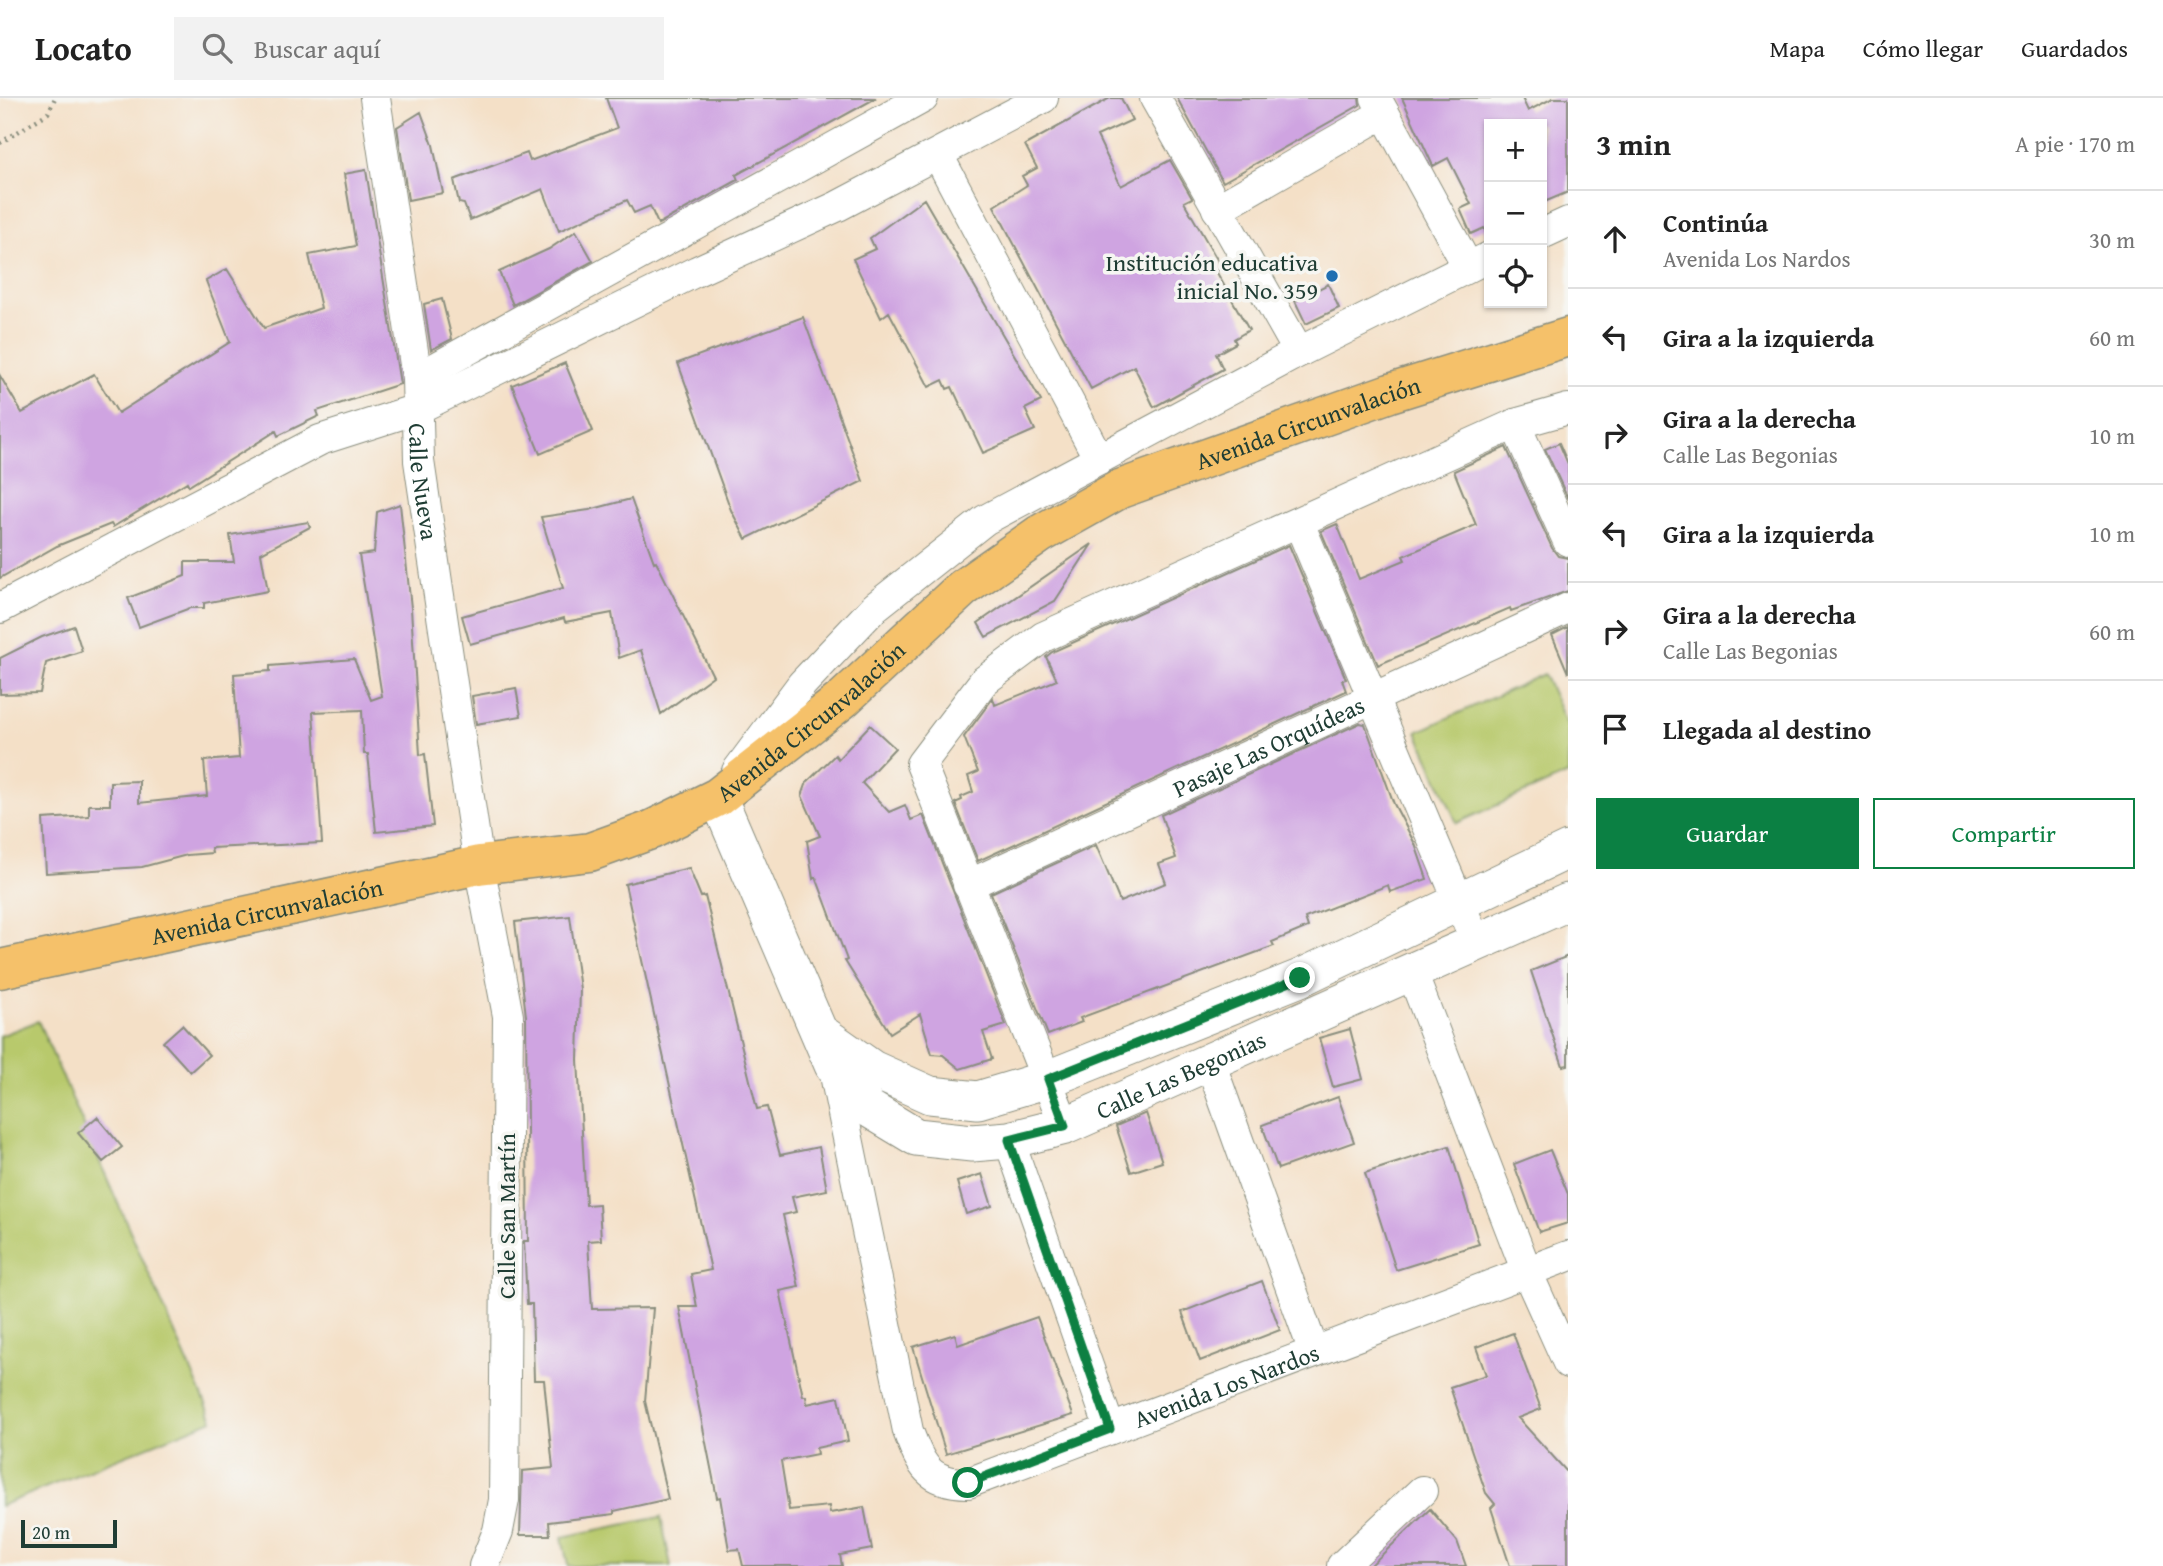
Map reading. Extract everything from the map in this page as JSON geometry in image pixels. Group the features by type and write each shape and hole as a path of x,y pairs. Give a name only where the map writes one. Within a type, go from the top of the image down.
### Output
{"highway":[{"name":"Avenida Circunvalación","path":"0,969 479,865 590,852 651,830 718,796 843,699 963,588 1040,534 1120,489 1390,393 1568,337"}],"street":[{"path":"0,608 320,440 417,409 938,155 1043,98"},
{"path":"1155,98 1299,352"},
{"name":"Calle Nueva","path":"379,100 417,378 419,461 479,865"},
{"path":"417,378 910,101"},
{"path":"718,796 802,684 875,607 985,520 1299,352 1479,262 1380,106 1217,209"},
{"path":"938,155 1099,459"},
{"path":"1547,232 1568,222"},
{"path":"1065,1126 921,764 984,681 1043,637 1516,424 1568,409"},
{"path":"1516,424 1568,541"},
{"path":"1299,523 1476,942"},
{"name":"Pasaje Las Orquídeas","path":"968,885 1568,608"},
{"name":"Calle Las Begonias","path":"718,796 827,1049 868,1108 916,1137 972,1143 1009,1140 1065,1126 1568,902"},
{"name":"Calle Las Begonias","path":"827,1049 930,1095 978,1100 1048,1079 1300,978 1568,850"},
{"name":"Calle San Martín","path":"479,865 508,1016 505,1500 498,1531 484,1566"},
{"path":"1412,972 1527,1272 1568,1363"},
{"name":"Avenida Los Nardos","path":"827,1049 908,1431 919,1460 932,1475 947,1483 968,1483 1568,1256"},
{"path":"1210,1062 1314,1352"},
{"path":"1009,1140 1110,1429"},
{"path":"1342,1566 1422,1491"}],"path":[{"path":"0,144 48,113 55,98"}],"green space":[{"path":"1544,674 1568,727 1568,774 1457,823 1417,732"},
{"path":"38,1021 213,1420 0,1506 0,1036"},
{"path":"661,1517 671,1566 568,1566 562,1537"}],"building":[{"path":"606,98 876,98 736,175 738,180 658,224 650,206 634,213 627,200 559,231 543,189 470,220 464,204 459,203 454,180 527,153 530,161 617,128"},
{"path":"1110,98 1121,98 1132,120 1097,136 1121,186 1170,160 1192,198 1184,202 1222,268 1216,271 1249,330 1234,339 1236,343 1216,354 1223,369 1154,407 1134,366 1091,389 994,206 1027,185 1022,176 1037,168 1025,145"},
{"path":"1177,98 1359,98 1360,105 1223,182"},
{"path":"1402,98 1522,98 1528,111 1553,98 1568,98 1568,192 1547,201 1547,119 1484,119 1484,228 1471,234 1460,209 1471,204 1448,158 1433,166"},
{"path":"421,112 433,145 443,193 408,200 397,127"},
{"path":"366,170 400,384 317,411 319,416 278,436 276,431 189,486 187,482 113,527 111,524 57,546 0,578 0,376 22,413 94,374 118,413 230,342 206,281 227,269 264,328 321,308 309,255 356,246 344,174"},
{"path":"924,199 1041,401 1025,409 1035,430 983,453 952,387 947,389 943,380 929,387 889,312 881,318 853,259 875,249 870,238"},
{"path":"576,231 593,261 513,305 499,272 549,249"},
{"path":"1328,284 1339,308 1306,324 1295,301"},
{"path":"442,299 452,339 431,350 424,304"},
{"path":"803,317 863,481 746,539 731,510 678,363"},
{"path":"565,363 593,431 540,454 512,385"},
{"path":"1559,443 1568,464 1568,499 1545,449"},
{"path":"1506,447 1552,548 1558,556 1568,558 1568,591 1511,611 1510,608 1378,665 1321,531 1337,524 1359,579 1405,560 1403,556 1476,525 1454,471"},
{"path":"631,499 654,562 656,561 713,676 661,714 641,650 619,658 612,613 565,622 564,618 470,644 462,616 563,588 541,517 589,510"},
{"path":"400,504 411,608 420,755 425,754 433,826 376,832 368,754 364,754 362,710 313,712 322,843 211,848 212,853 187,855 142,867 46,873 43,819 89,816 89,805 110,805 110,782 139,781 139,803 207,796 204,761 239,758 234,674 270,671 270,666 354,659 371,700 382,696 359,555 374,553 377,512"},
{"path":"308,522 310,527 261,553 268,591 204,603 204,608 190,608 139,627 128,598 185,576 185,562 234,562 230,535"},
{"path":"1092,544 1055,601 986,637 978,623"},
{"path":"1289,545 1346,679 1342,680 1346,691 978,861 955,803 973,792 968,776 978,772 964,737 993,698 995,705 1057,680 1046,657 1052,652"},
{"path":"74,626 82,651 46,663 40,693 0,694 0,658 42,637"},
{"path":"1568,627 1568,673 1552,635"},
{"path":"516,688 521,716 476,724 472,696"},
{"path":"1360,723 1365,724 1394,804 1415,844 1427,879 1390,892 1388,885 1305,918 1308,927 1272,942 1274,946 1080,1018 1082,1022 1048,1035 991,893 1096,845 1120,902 1166,883 1159,864 1176,858 1161,815"},
{"path":"870,725 895,748 862,783 889,812 905,805 911,820 923,815 1006,1025 983,1032 992,1059 960,1069 943,1055 932,1054 920,1014 890,1033 845,961 847,960 816,877 813,879 807,841 820,836 802,796 807,782 835,755 838,759"},
{"path":"689,868 701,897 705,896 757,1109 767,1107 780,1155 819,1147 827,1190 792,1197 796,1212 783,1215 799,1287 780,1291 803,1396 806,1396 807,1404 839,1397 848,1441 816,1448 817,1454 781,1461 789,1510 829,1506 830,1513 864,1507 872,1549 840,1555 842,1566 743,1566 739,1549 729,1550 720,1497 717,1498 679,1307 697,1307 691,1274 711,1270 625,884"},
{"path":"570,916 580,989 578,1060 586,1205 599,1204 601,1240 588,1241 592,1309 653,1308 645,1401 668,1499 614,1511 614,1514 549,1522 550,1535 520,1535 522,1471 553,1468 544,1380 534,1380 532,1304 527,1304 524,1241 528,1241 526,1016 515,922"},
{"path":"1568,956 1568,1065 1563,1066 1531,971"},
{"path":"182,1025 209,1055 190,1072 163,1042"},
{"path":"1350,1029 1363,1079 1333,1087 1319,1038"},
{"path":"1338,1097 1354,1142 1278,1169 1262,1125"},
{"path":"1146,1113 1162,1162 1131,1172 1116,1126"},
{"path":"97,1117 122,1147 103,1162 78,1133"},
{"path":"1449,1146 1479,1244 1396,1270 1365,1173"},
{"path":"1550,1150 1568,1194 1568,1223 1539,1232 1514,1164"},
{"path":"982,1174 992,1206 966,1214 957,1182"},
{"path":"1262,1281 1280,1330 1200,1361 1182,1312"},
{"path":"1037,1317 1073,1415 946,1454 913,1347 955,1334 958,1345"},
{"path":"1513,1333 1541,1409 1518,1418 1568,1473 1568,1566 1510,1566 1491,1508 1495,1504 1486,1493 1450,1387 1486,1375 1476,1347"},
{"path":"1430,1509 1457,1541 1466,1566 1370,1566"}],"place":[{"name":"Institución educativa inicial No. 359","path":"1332,276"}],"route":[{"path":"968,1483 1110,1429 1009,1140 1065,1126 1048,1079 1300,978"}]}
